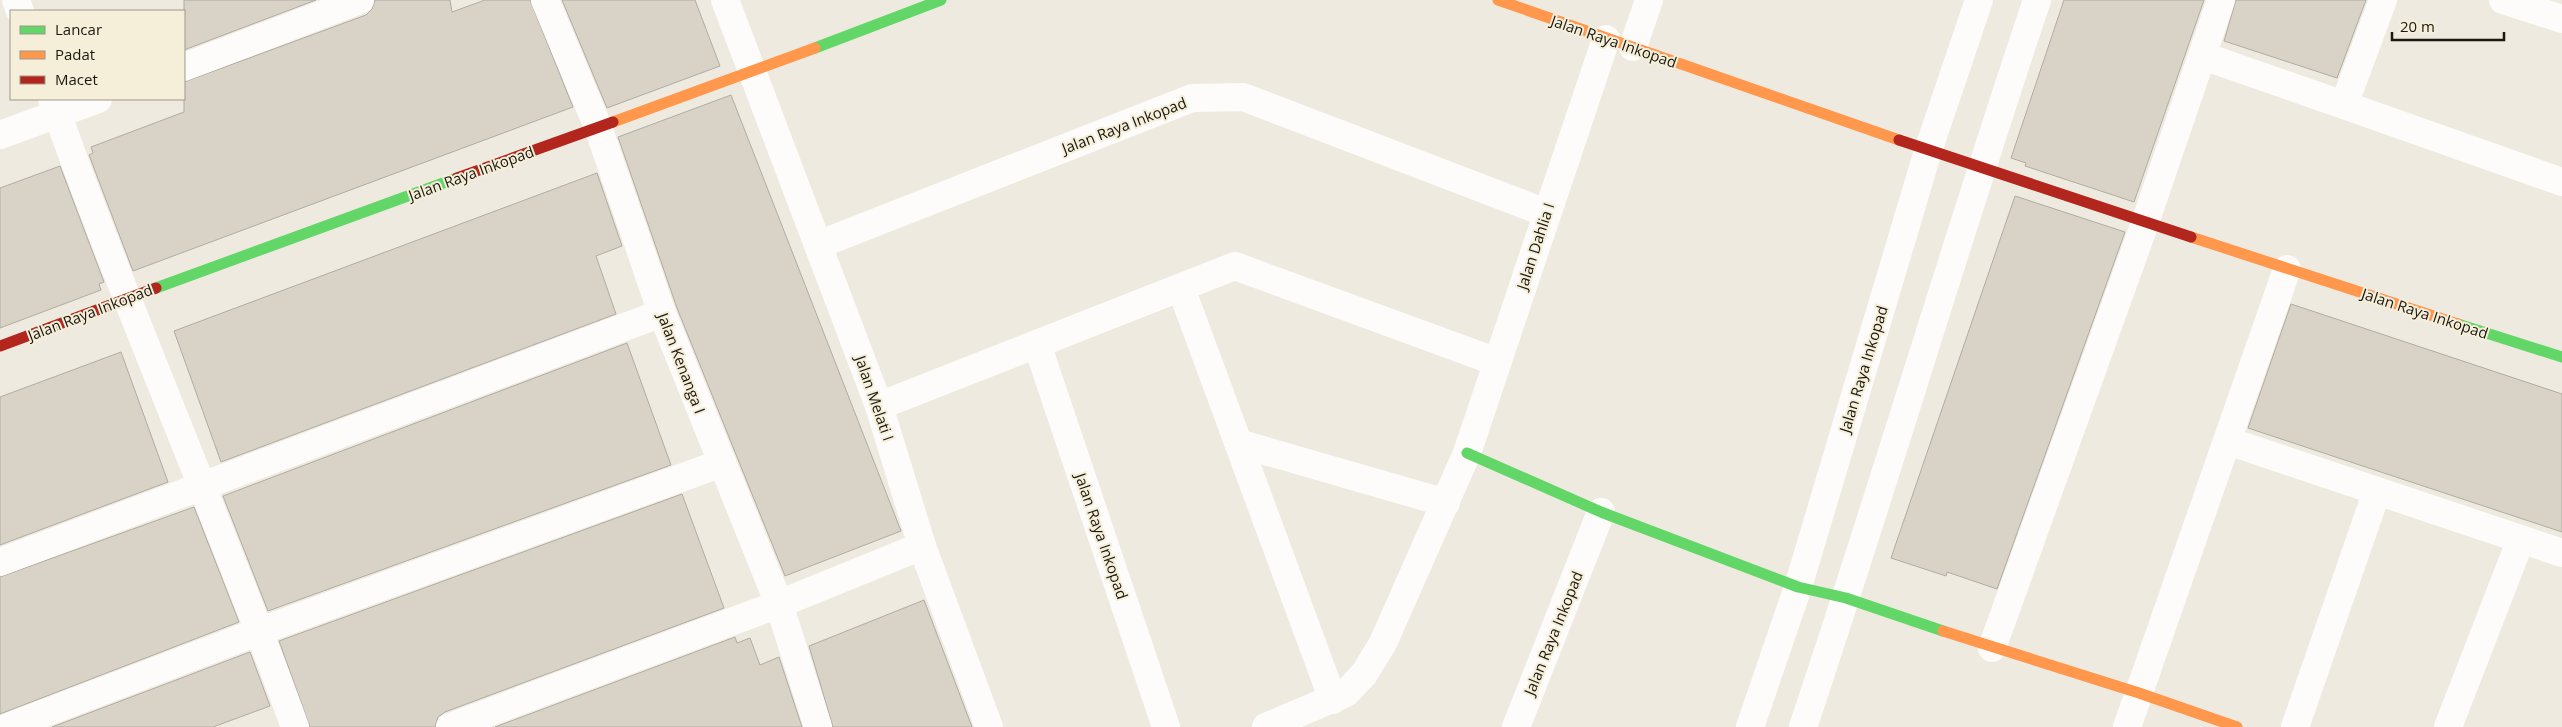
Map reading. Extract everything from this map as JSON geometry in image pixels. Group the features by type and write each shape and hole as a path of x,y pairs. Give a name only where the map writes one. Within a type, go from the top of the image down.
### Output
{"street":[{"path":"185,66 360,0"},
{"name":"Jalan Kenanga I","path":"546,0 598,127 662,313 779,604 818,727"},
{"name":"Jalan Melati I","path":"725,0 879,406 922,546 989,727"},
{"name":"Jalan Raya Inkopad","path":"0,346 126,298 753,72 941,0"},
{"name":"Jalan Raya Inkopad","path":"1498,0 1928,151 2144,224 2562,357"},
{"path":"1633,47 1649,0"},
{"name":"Jalan Raya Inkopad","path":"1750,727 1798,587 1928,151 1979,0"},
{"path":"1803,727 1846,598 1980,168 2037,0"},
{"path":"1992,648 2144,224 2221,0"},
{"path":"2344,105 2383,0"},
{"path":"2503,0 2552,11"},
{"name":"Jalan Dahlia I","path":"1467,453 1606,39"},
{"path":"2203,56 2562,182"},
{"name":"Jalan Raya Inkopad","path":"818,245 1192,98 1221,96 1242,98 1546,213"},
{"path":"0,135 54,106 92,100"},
{"path":"54,106 126,298 204,486 295,727"},
{"path":"879,406 1235,266 1497,362"},
{"path":"2127,727 2288,269"},
{"path":"1182,288 1333,700"},
{"path":"0,562 662,313"},
{"name":"Jalan Raya Inkopad","path":"1037,344 1166,727"},
{"path":"2228,441 2562,553"},
{"path":"1238,443 1446,503"},
{"path":"1266,727 1346,693 1374,661 1467,453 1601,512 1798,587 1846,598 1992,648 2139,693 2237,727"},
{"path":"8,727 260,631 722,463"},
{"path":"2295,727 2377,491"},
{"name":"Jalan Raya Inkopad","path":"1516,727 1601,512"},
{"path":"2448,727 2522,539"},
{"path":"450,727 779,604 922,546"}],"building":[{"path":"184,0 316,0 185,50"},
{"path":"375,0 450,0 452,12 485,0 530,0 573,107 133,271 89,155 93,153 91,147 184,112 185,82 366,15 372,9"},
{"path":"562,0 695,0 720,66 607,108"},
{"path":"2064,0 2204,0 2134,202 2025,166 2026,163 2011,158"},
{"path":"2236,0 2366,0 2337,78 2224,41"},
{"path":"731,95 901,531 785,576 677,308 618,137"},
{"path":"60,166 104,282 99,284 101,290 0,328 0,188"},
{"path":"597,173 622,246 596,256 616,314 221,462 174,331"},
{"path":"2015,196 2125,232 1997,589 1947,572 1946,576 1891,558"},
{"path":"2291,304 2562,394 2562,532 2248,428"},
{"path":"627,343 671,465 268,611 223,496"},
{"path":"121,352 168,482 0,545 0,397"},
{"path":"682,494 724,608 445,712 438,717 435,727 310,727 279,641"},
{"path":"194,507 239,622 0,714 0,577"},
{"path":"924,600 972,727 833,727 809,646"},
{"path":"735,637 737,643 750,638 760,665 779,657 802,727 495,727"},
{"path":"250,652 270,706 213,727 52,727"}],"traffic: fast":[{"path":"815,48 941,0"},
{"path":"156,288 457,178"},
{"path":"2458,324 2562,357"},
{"path":"1467,453 1601,512 1798,587 1846,598 1943,631"}],"traffic: slow":[{"path":"1498,0 1899,140"},
{"path":"613,122 815,48"},
{"path":"2191,237 2458,324"},
{"path":"1943,631 2139,693 2237,727"}],"traffic: jam":[{"path":"457,178 613,122"},
{"path":"1899,140 2191,237"},
{"path":"0,346 156,288"}]}
